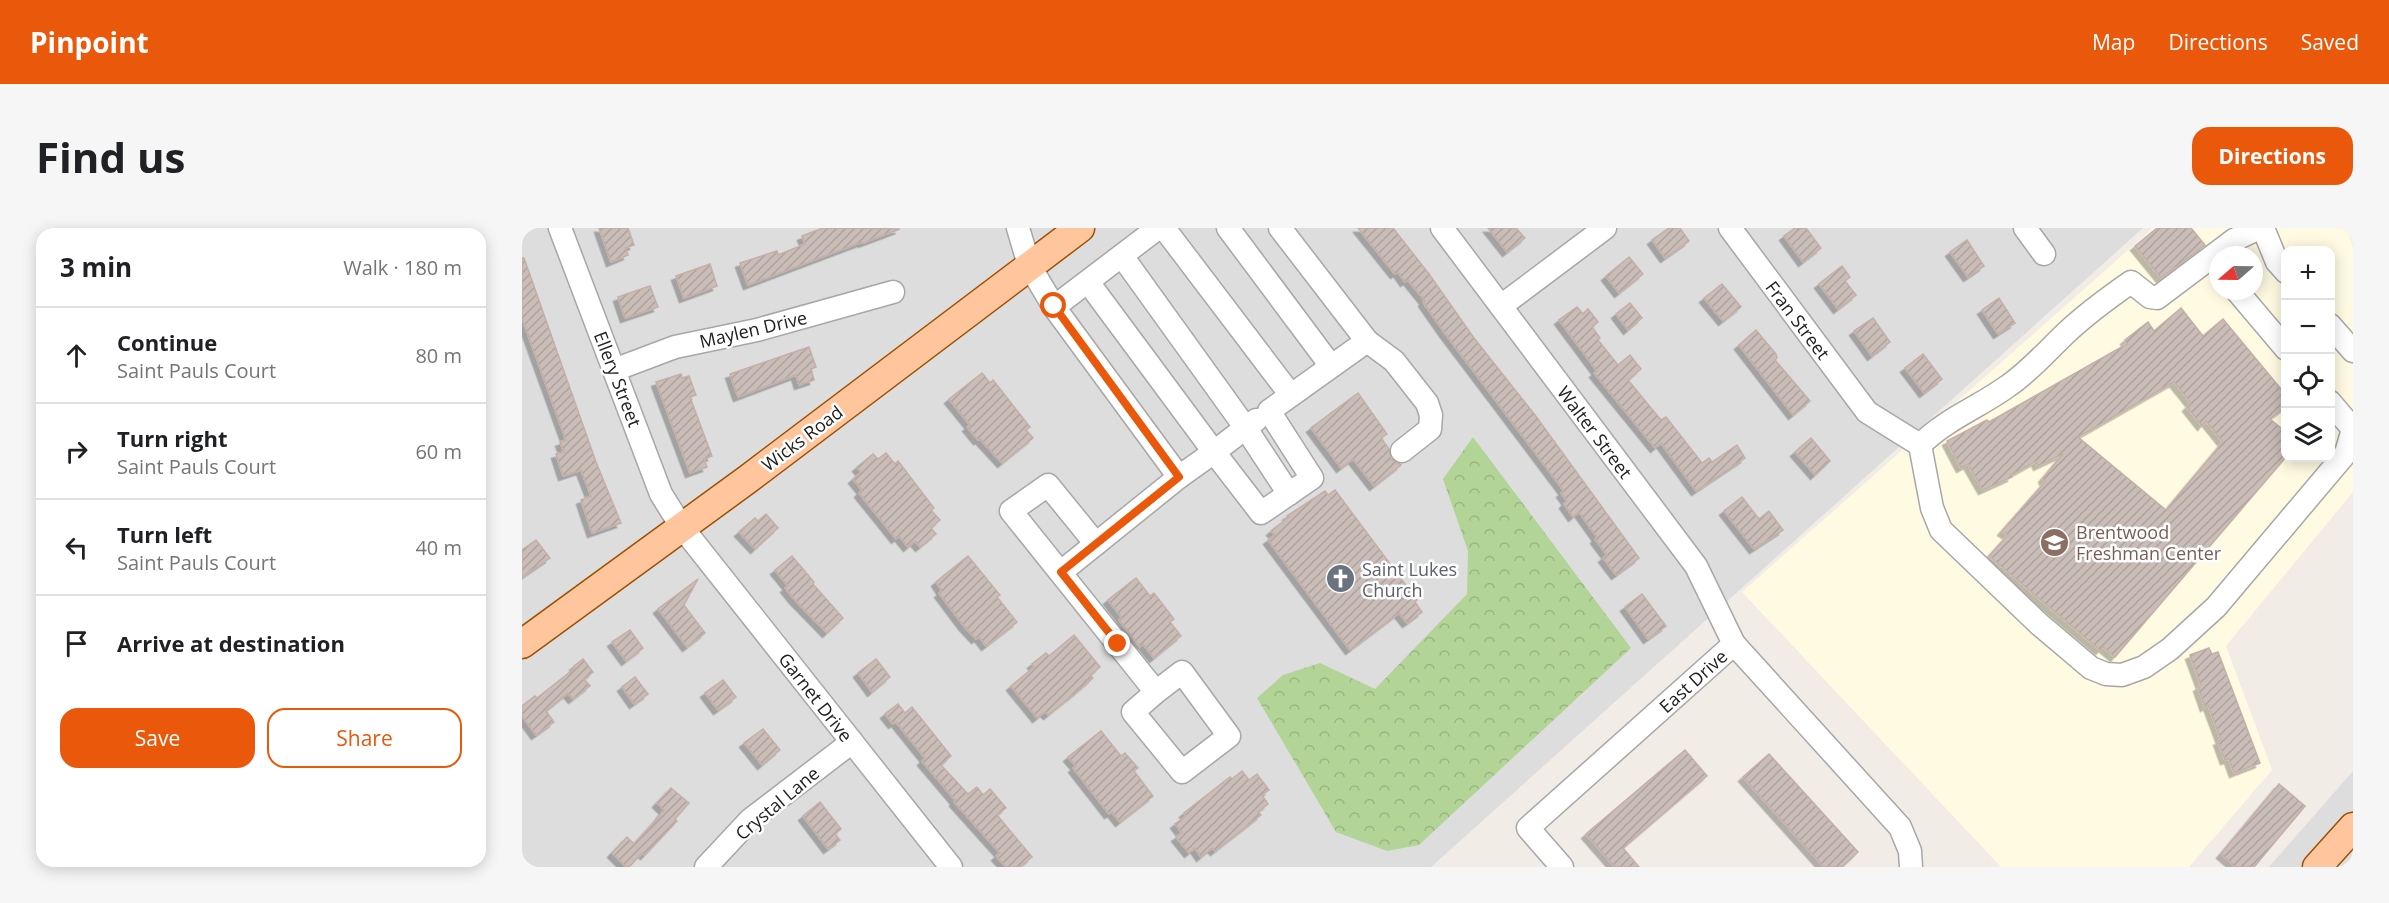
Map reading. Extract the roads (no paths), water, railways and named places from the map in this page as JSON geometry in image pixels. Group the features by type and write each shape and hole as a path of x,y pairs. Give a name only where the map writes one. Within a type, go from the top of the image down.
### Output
{"main road":[{"name":"Wicks Road","path":"522,644 748,479 1080,228"},
{"path":"2317,867 2353,827"}],"street":[{"name":"Ellery Street","path":"560,228 661,494 681,526"},
{"path":"1018,228 1029,265 1054,306 1179,477"},
{"path":"1054,306 1158,228"},
{"path":"1164,228 1290,394"},
{"path":"1228,228 1331,366"},
{"path":"1280,228 1367,342 1394,361 1426,403 1431,415 1430,429 1402,451"},
{"name":"Walter Street","path":"1442,228 1696,566 1734,644"},
{"path":"1501,306 1605,228"},
{"name":"Fran Street","path":"1730,228 1867,412 1920,445"},
{"path":"2025,228 2044,254"},
{"path":"2229,246 2234,240 2261,228 2281,266"},
{"path":"1122,256 1245,427 1289,494"},
{"path":"2209,266 2157,298 2150,297 2131,282 2102,302 2066,333 2030,369 2006,388 1937,429 1920,445 1932,508 1941,530 2049,632 2091,668 2114,676 2135,671 2170,650 2216,607 2346,453 2353,429 2335,407"},
{"path":"1088,282 1261,513 1312,478 1269,411"},
{"name":"Maylen Drive","path":"614,369 675,347 757,330 893,292"},
{"path":"2245,300 2281,343"},
{"path":"2335,330 2353,351"},
{"path":"1061,572 1245,427 1367,342"},
{"path":"1096,544 1048,485 1011,511 1156,692"},
{"name":"Garnet Drive","path":"681,526 951,867"},
{"name":"East Drive","path":"1562,867 1528,828 1734,644 1900,827 1910,851 1911,867"},
{"name":"Crystal Lane","path":"706,867 750,820 852,742"}],"place":[{"name":"Brentwood Freshman Center","path":"2055,542"},
{"name":"Saint Lukes Church","path":"1341,579"}]}
